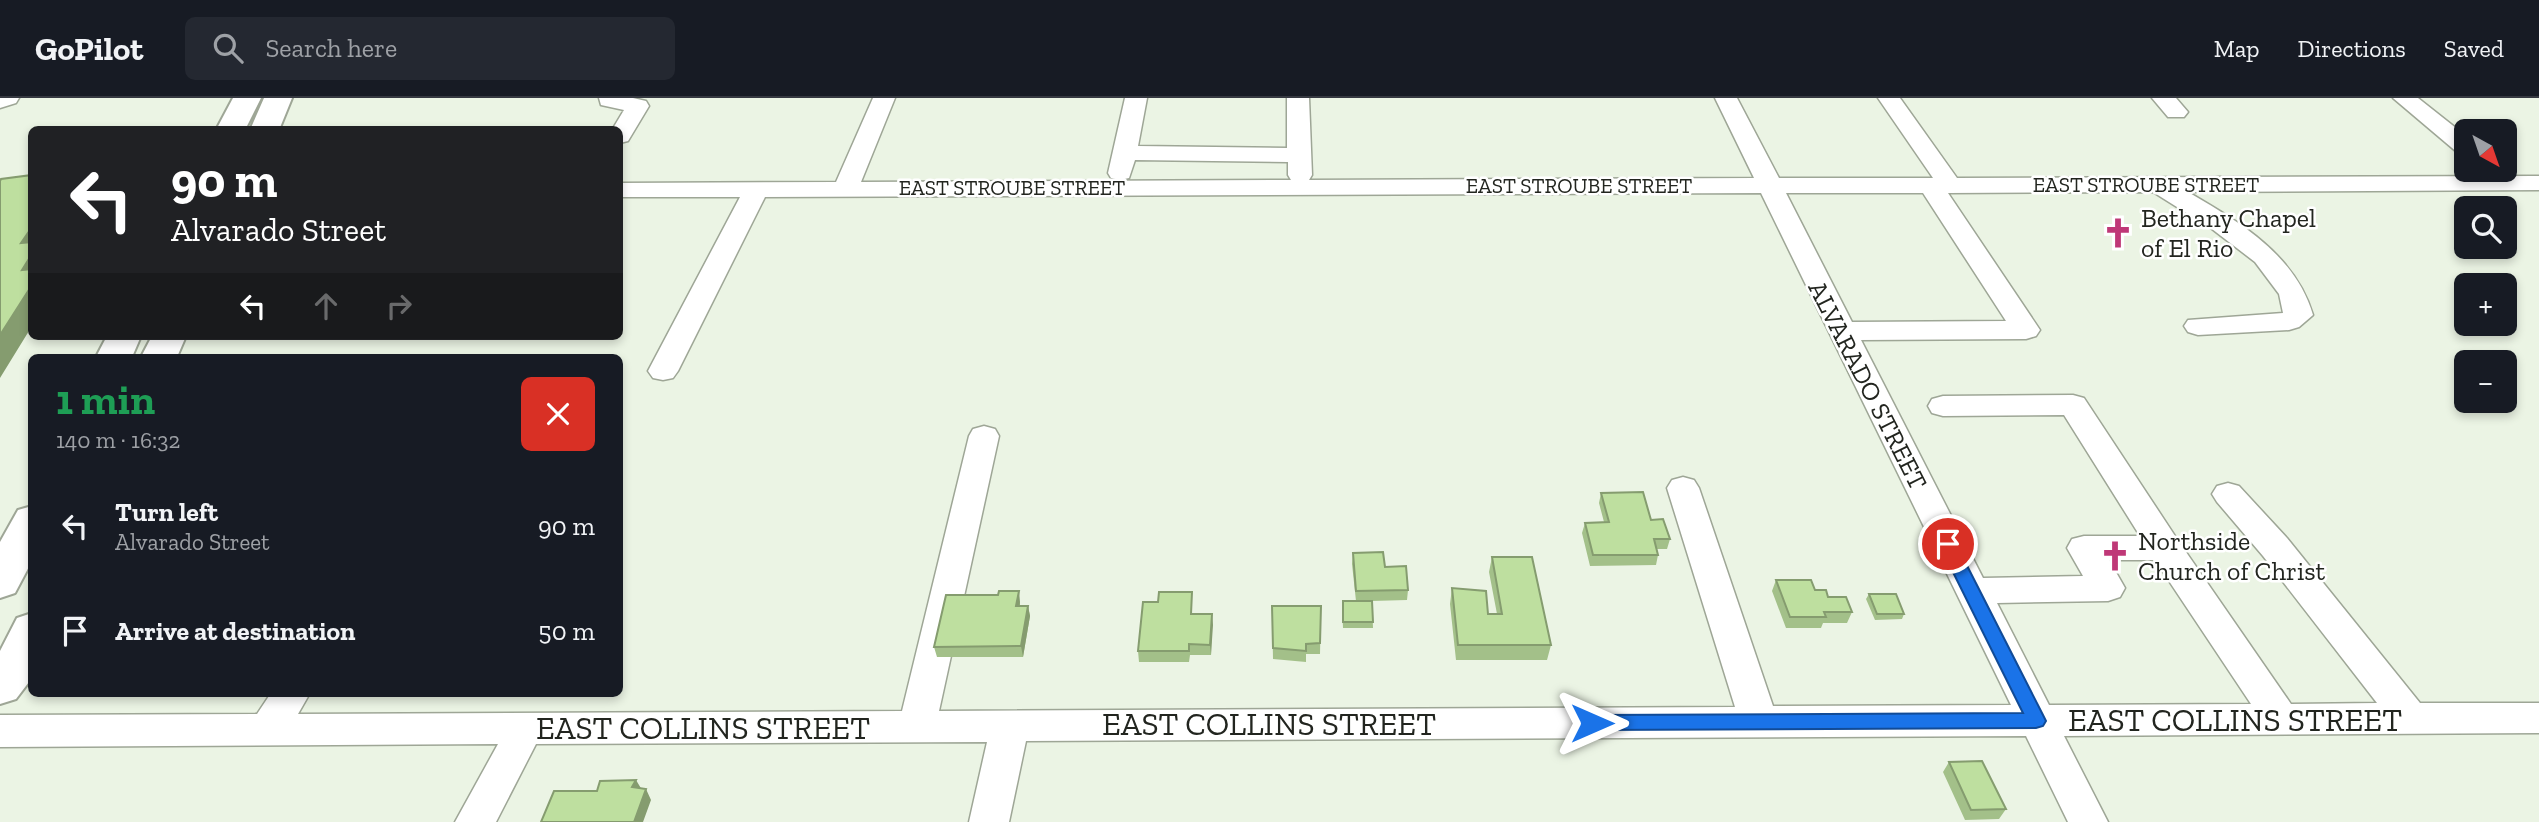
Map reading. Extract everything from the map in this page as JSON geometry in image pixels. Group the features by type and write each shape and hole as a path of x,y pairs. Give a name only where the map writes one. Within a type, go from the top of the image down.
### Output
{"main road":[{"path":"232,126 247,98"},
{"path":"266,126 278,98"},
{"path":"0,582 28,528"},
{"path":"0,686 12,672 28,638"}],"street":[{"path":"0,101 8,98"},
{"path":"845,189 884,98"},
{"path":"1116,188 1126,153 1136,98"},
{"path":"1298,98 1300,187"},
{"name":"ALVARADO STREET","path":"1726,98 2088,822"},
{"path":"1841,331 2026,330 1889,98"},
{"path":"2404,98 2454,138"},
{"path":"609,100 638,107 623,131"},
{"path":"1126,153 1299,155"},
{"name":"EAST STROUBE STREET","path":"623,190 2159,184 2454,178"},
{"name":"EAST STROUBE STREET","path":"2517,180 2539,183"},
{"path":"2506,182 2539,208"},
{"path":"2159,184 2220,223 2272,264 2296,296 2299,315 2289,321 2198,326"},
{"path":"663,371 757,189"},
{"path":"1943,406 2073,405 2165,548 2281,719"},
{"path":"908,726 971,441"},
{"path":"1683,488 1759,722"},
{"path":"2228,494 2275,547 2411,719"},
{"path":"1972,591 2108,588 2084,548 2165,548"},
{"path":"268,729 288,697"},
{"name":"EAST COLLINS STREET","path":"0,731 2539,718"},
{"path":"989,822 1010,726"},
{"path":"475,822 504,773 524,729"}],"building":[{"path":"28,176 28,233 21,243 28,242 28,260 22,270 28,269 28,291 0,335 0,181"},
{"path":"1643,492 1651,520 1663,519 1670,539 1654,539 1658,555 1593,555 1585,523 1609,522 1601,493"},
{"path":"1383,552 1385,567 1406,566 1408,590 1356,591 1353,553"},
{"path":"1492,557 1532,557 1551,645 1458,645 1452,588 1486,591 1488,614 1502,614"},
{"path":"1776,580 1811,580 1815,590 1826,590 1828,597 1846,597 1852,612 1824,612 1826,617 1790,617"},
{"path":"999,591 1019,591 1016,606 1028,606 1021,646 934,647 946,595 998,595"},
{"path":"1159,592 1192,592 1191,614 1212,614 1210,645 1189,644 1189,651 1138,651 1143,602 1158,602"},
{"path":"1869,594 1896,594 1904,614 1877,614"},
{"path":"1343,601 1372,601 1373,622 1343,622"},
{"path":"1272,606 1321,606 1320,643 1306,644 1306,651 1273,648"},
{"path":"1982,761 2006,809 1971,810 1949,762"},
{"path":"636,780 632,787 646,789 634,822 541,822 554,791 597,791 600,781"}],"place":[{"name":"Bethany Chapel of El Rio","path":"2118,233"},
{"name":"Northside Church of Christ","path":"2115,556"}],"route":[{"path":"1592,723 2036,721 1948,544"}]}
